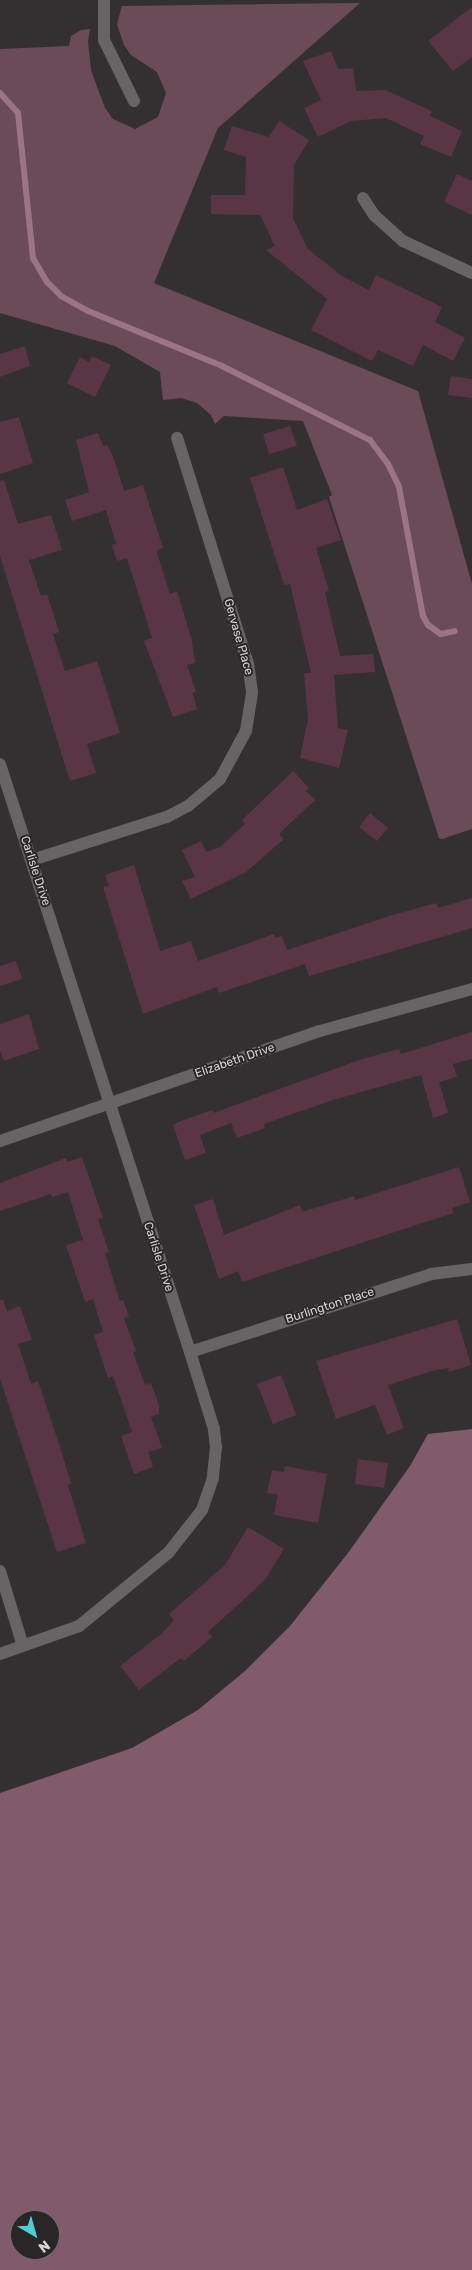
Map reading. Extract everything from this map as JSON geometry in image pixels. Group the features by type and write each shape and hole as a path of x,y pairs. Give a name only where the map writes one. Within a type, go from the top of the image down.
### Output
{"street":[{"path":"104,0 104,40 134,101"},
{"path":"363,198 374,215 403,241 472,274"},
{"name":"Gervase Place","path":"32,860 167,817 188,806 220,779 246,731 252,692 248,664 177,438"},
{"name":"Carlisle Drive","path":"0,764 108,1104 190,1352 214,1429 216,1447 213,1478 202,1510 168,1553 94,1615 64,1633 0,1654"},
{"name":"Elizabeth Drive","path":"0,1141 320,1031 472,989"},
{"name":"Burlington Place","path":"190,1352 431,1274 472,1269"},
{"path":"0,1571 23,1646"}],"shaded area":[{"path":"360,3 218,128 154,283 418,391 472,584 472,829 442,839 439,838 329,497 332,495 303,421 224,416 215,424 211,415 197,403 181,398 163,400 160,372 115,346 0,313 0,49 69,46 71,36 81,30 90,29 88,42 91,70 105,108 113,119 135,129 158,117 166,93 157,72 131,55 124,45 117,24 122,6"},
{"path":"472,1429 472,2270 0,2270 0,1793 132,1748 198,1710 245,1671 290,1626 348,1553 410,1466 428,1434"}],"building":[{"path":"472,7 472,57 453,71 428,41"},
{"path":"331,51 338,69 353,68 356,91 385,90 432,111 430,116 462,131 451,157 420,144 424,136 386,118 351,121 318,137 304,108 321,100 303,61"},
{"path":"279,121 309,140 294,165 293,218 308,249 342,276 369,290 376,275 442,307 435,322 465,338 453,361 423,345 413,366 378,350 372,361 311,330 327,299 266,250 275,246 260,215 211,214 211,195 245,195 246,157 224,150 232,126 269,137"},
{"path":"457,174 472,181 472,215 444,202"},
{"path":"25,346 30,366 0,377 0,354"},
{"path":"92,356 111,365 95,397 67,383 80,357 89,362"},
{"path":"451,376 472,379 472,398 448,395"},
{"path":"19,417 33,463 0,474 0,422"},
{"path":"290,426 297,446 269,454 263,434"},
{"path":"98,433 103,446 107,445 113,456 124,491 143,485 163,548 157,550 158,556 170,594 177,591 192,641 195,663 187,665 196,692 193,693 197,709 173,717 144,641 152,638 127,558 117,561 112,545 116,544 106,510 72,521 65,500 89,492 76,440"},
{"path":"283,467 297,510 327,499 341,540 316,548 329,591 325,592 340,656 373,654 375,672 334,675 338,728 348,730 339,768 300,758 308,719 304,673 311,673 290,584 284,585 250,478"},
{"path":"4,480 18,524 51,515 62,550 29,560 41,596 47,594 59,632 53,634 65,671 97,661 120,733 87,744 96,773 70,781 0,556 0,481"},
{"path":"293,771 309,788 306,791 315,800 279,834 284,839 246,872 191,899 182,881 195,877 182,850 201,841 206,852 220,847 245,824 242,820"},
{"path":"370,813 388,828 377,841 359,827"},
{"path":"134,865 160,951 191,941 198,961 274,934 275,938 282,936 287,950 389,916 436,903 438,908 472,898 472,928 309,976 305,964 219,993 217,987 143,1014 103,887 109,886 105,875"},
{"path":"16,961 22,979 0,986 0,966"},
{"path":"29,1014 39,1049 4,1061 0,1051 0,1024"},
{"path":"472,1032 472,1059 453,1064 457,1077 439,1082 448,1113 433,1118 421,1075 330,1101 264,1124 265,1128 237,1138 231,1123 200,1135 206,1153 185,1160 173,1125 183,1120 213,1110 213,1113 362,1059 399,1049 401,1054"},
{"path":"82,1157 103,1218 98,1219 109,1252 105,1253 120,1301 123,1300 129,1316 124,1318 136,1351 133,1352 145,1385 151,1383 159,1405 159,1414 151,1417 162,1448 148,1452 153,1467 134,1474 121,1436 132,1432 113,1376 108,1378 94,1335 103,1332 93,1299 85,1302 66,1245 83,1240 68,1192 52,1197 51,1194 0,1211 0,1183 66,1158 67,1162"},
{"path":"459,1167 470,1202 452,1208 453,1213 242,1282 238,1271 219,1279 194,1205 213,1199 224,1235 300,1205 302,1212 354,1196 355,1200"},
{"path":"3,1299 7,1311 20,1306 32,1340 18,1344 31,1384 38,1381 62,1453 71,1484 68,1485 86,1543 57,1552 0,1379 0,1300"},
{"path":"457,1319 471,1365 449,1372 448,1368 432,1371 388,1385 404,1428 387,1435 375,1405 336,1419 316,1361"},
{"path":"281,1375 296,1415 273,1424 257,1384"},
{"path":"358,1459 388,1463 384,1488 355,1484"},
{"path":"285,1466 327,1474 318,1523 274,1515 278,1495 267,1493 272,1470 284,1472"},
{"path":"248,1527 284,1549 265,1580 208,1632 212,1637 184,1661 181,1658 139,1690 120,1666 161,1634 174,1620 169,1614 225,1565"}],"waterway":[{"path":"0,93 18,113 33,258 47,282 61,296 88,311 222,366 370,440 388,464 399,487 423,616 428,625 441,634 455,631"}]}
